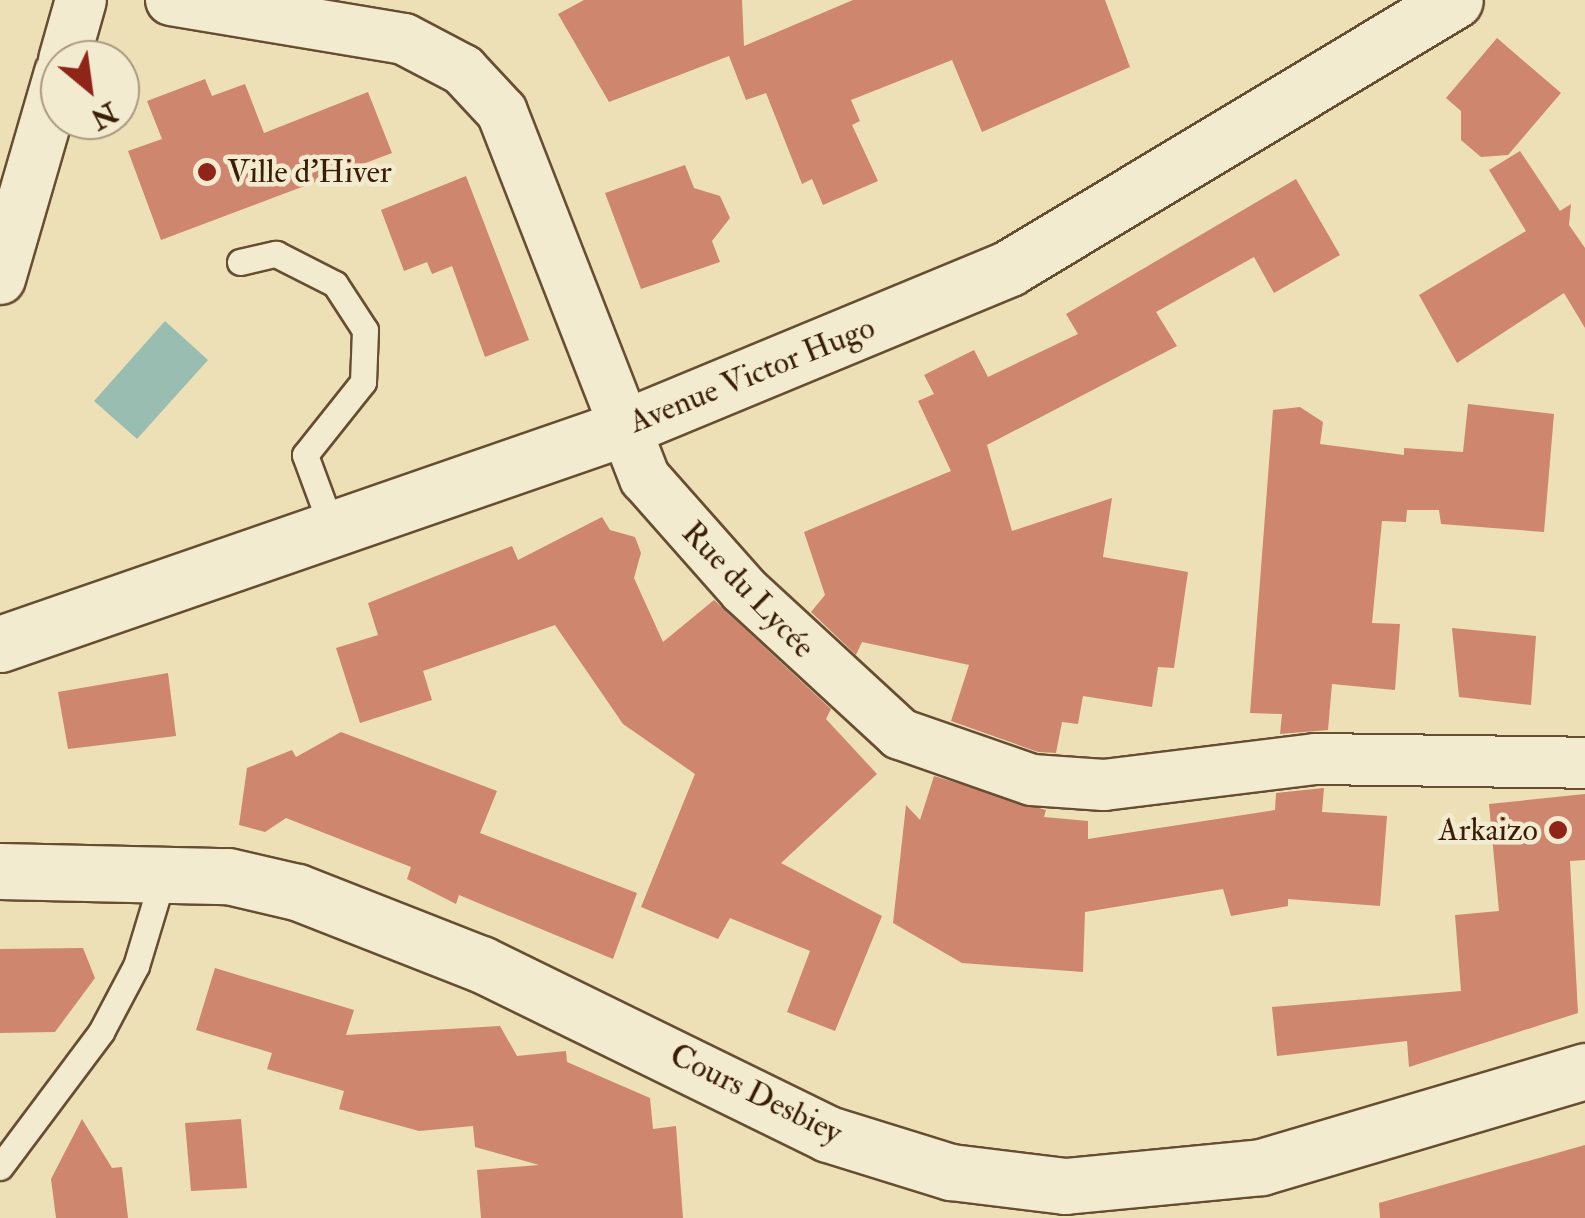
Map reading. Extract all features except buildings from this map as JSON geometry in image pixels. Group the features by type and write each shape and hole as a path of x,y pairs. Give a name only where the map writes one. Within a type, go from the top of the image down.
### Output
{"street":[{"path":"70,40 81,0"},
{"name":"Rue du Lycée","path":"171,0 404,39 463,70 502,112 620,429 669,506 823,667 900,734 957,759 1032,780 1104,785 1316,759 1585,763"},
{"name":"Avenue Victor Hugo","path":"0,644 620,429 1009,268 1454,0"},
{"path":"0,279 40,140"},
{"name":"Cours Desbiey","path":"0,871 228,876 363,914 828,1134 951,1172 1065,1186 1151,1184 1261,1167 1585,1071"}],"lane":[{"path":"240,262 276,254 335,284 365,330 363,382 305,455 332,528"},
{"path":"0,1167 100,1032 136,966 164,872"}],"water":[{"path":"165,321 208,360 137,439 94,401"}],"place":[{"name":"Ville d'Hiver","path":"207,172"},
{"name":"Arkaizo","path":"1558,830"}]}
